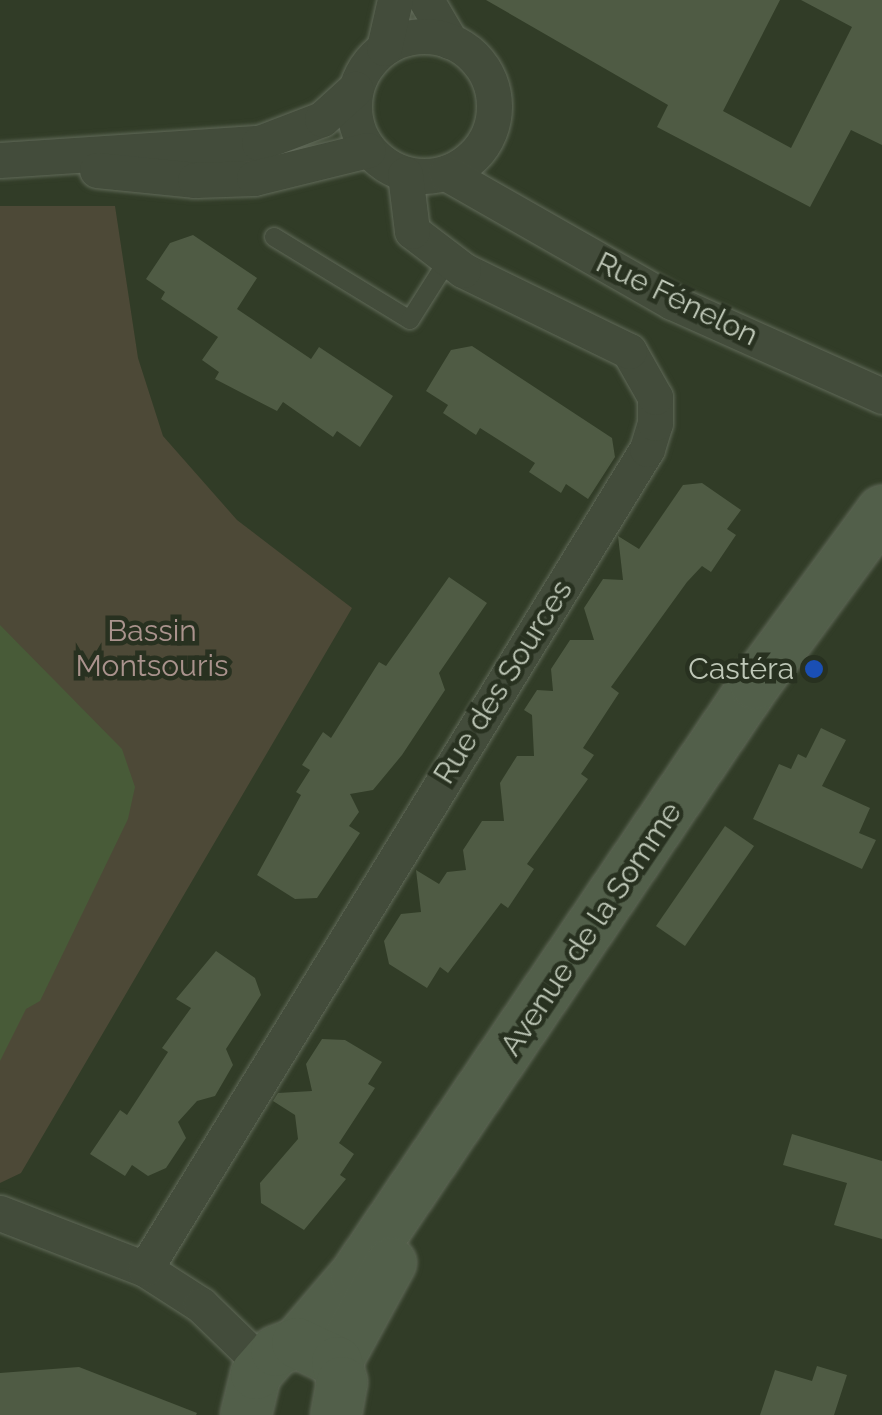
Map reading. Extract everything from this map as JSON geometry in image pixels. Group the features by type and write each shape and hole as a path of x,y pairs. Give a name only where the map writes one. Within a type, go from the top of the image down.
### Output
{"street":[{"path":"6,160 259,143 322,120 356,90 384,48 395,0"},
{"path":"356,90 356,121 368,150 405,174 446,173 478,152 492,120 491,86 482,67 450,42 426,0"},
{"path":"384,48 416,38 450,42"},
{"path":"6,160 195,180 254,178 368,150"},
{"path":"478,152 510,211"},
{"name":"Rue Fénelon","path":"446,173 672,302 865,375 882,396"},
{"name":"Rue des Sources","path":"144,1269 647,449 656,423 655,397 629,351 448,260 412,231 405,174"},
{"name":"Avenue de la Somme","path":"299,1357 755,684 882,511"},
{"name":"Avenue de la Somme","path":"299,1357 384,1272 774,695 882,551"},
{"path":"0,1213 144,1269 201,1305 342,1382 336,1415"},
{"path":"246,1415 299,1357"}],"lane":[{"path":"274,237 410,320 448,260"}],"green space":[{"name":"Bassin Montsouris","path":"0,206 115,206 138,358 163,436 237,520 352,608 21,1173 0,1183"}],"shaded area":[{"name":"Bassin Montsouris","path":"0,625 122,749 135,787 128,819 40,1001 26,1009 0,1061"}],"building":[{"path":"486,0 780,0 723,111 791,148 852,27 801,0 882,0 882,145 851,130 810,207 657,127 668,105"},
{"path":"193,235 257,278 237,309 311,359 319,347 393,396 360,447 337,431 333,437 283,402 277,411 215,379 219,372 202,360 218,337 161,299 165,292 146,279 170,243"},
{"path":"472,346 612,438 615,457 588,499 566,484 561,493 529,472 535,463 480,428 476,435 443,413 448,405 426,391 451,350"},
{"path":"702,483 741,510 727,529 736,535 711,572 702,566 687,582 611,687 619,693 583,748 594,755 581,774 588,779 527,864 534,869 508,908 501,903 448,973 440,967 427,988 389,964 384,941 401,914 421,912 416,870 439,884 447,872 466,870 463,850 482,821 504,821 500,783 517,756 534,756 532,715 524,710 537,690 553,691 551,669 570,640 594,640 584,608 603,579 623,580 618,536 639,549 683,485"},
{"path":"449,577 487,603 439,673 445,690 402,755 373,790 350,794 359,812 349,826 360,833 317,898 295,899 257,875 301,795 296,792 310,770 302,765 323,732 331,738 379,662 386,666"},
{"path":"821,728 846,740 822,786 870,808 859,833 876,840 862,869 753,819 779,764 791,769 798,754 806,758"},
{"path":"725,826 754,846 685,946 656,926"},
{"path":"216,951 255,978 261,995 226,1049 233,1065 215,1096 197,1101 178,1122 186,1138 166,1168 148,1176 132,1165 125,1176 90,1154 120,1110 127,1115 168,1052 162,1048 191,1008 176,999"},
{"path":"322,1039 345,1040 382,1062 368,1084 375,1088 339,1143 354,1154 340,1175 346,1179 304,1230 261,1203 260,1183 298,1139 295,1115 273,1101 278,1093 312,1091 306,1064"},
{"path":"792,1134 882,1161 882,1239 834,1225 847,1183 783,1165"},
{"path":"817,1366 847,1375 834,1415 760,1415 775,1370 812,1381"},
{"path":"79,1367 197,1413 0,1415 0,1373"}],"place":[{"name":"Castéra","path":"814,669"}]}
